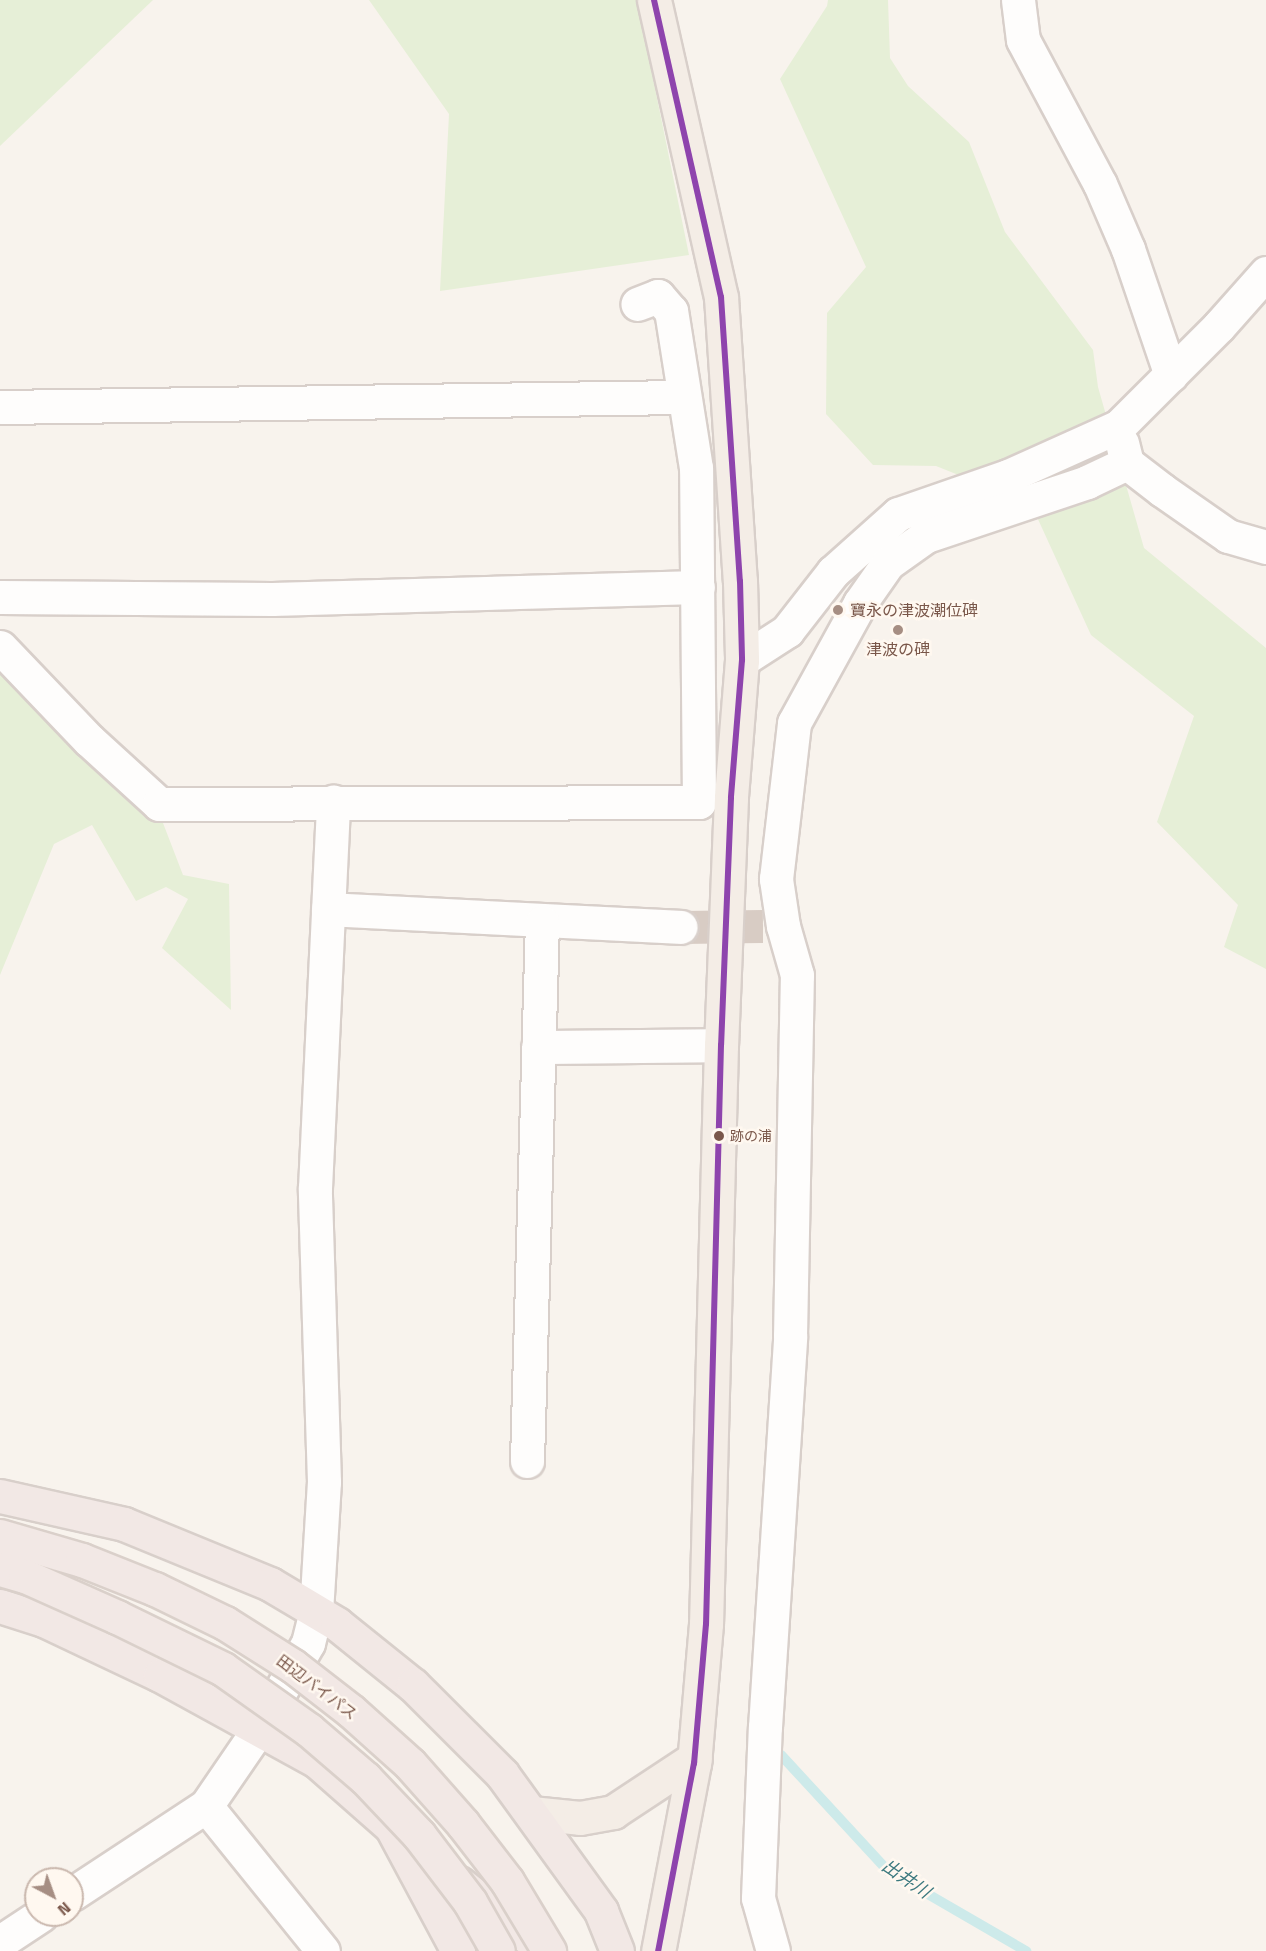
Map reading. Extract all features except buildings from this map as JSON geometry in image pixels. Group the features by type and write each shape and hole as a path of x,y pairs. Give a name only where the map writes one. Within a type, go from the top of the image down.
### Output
{"highway":[{"path":"0,1496 124,1524 270,1584 366,1645 413,1685 502,1774 601,1911 617,1951"},
{"name":"田辺バイパス","path":"0,1536 82,1560 154,1589 225,1623 293,1666 351,1711 410,1764 463,1824 507,1881 547,1951"},
{"path":"0,1569 25,1576 117,1617 223,1669 309,1730 365,1778 419,1835 470,1902 498,1951"},
{"path":"0,1606 44,1620 160,1675 318,1762 390,1826 547,1951"},
{"path":"390,1826 459,1951"}],"main road":[{"path":"654,0 721,297 740,581 742,660 731,798 721,1045 706,1623 695,1758 658,1951"},
{"path":"531,1813 580,1818 614,1812 695,1758"}],"street":[{"path":"1018,0 1023,40 1100,184 1128,249 1171,375"},
{"path":"742,660 788,631 833,572 898,514 1008,476 1119,426 1171,375 1266,273"},
{"path":"0,647 89,740 159,804 333,801 699,802 696,468 671,311 658,296 637,304"},
{"path":"0,407 684,397"},
{"path":"1119,426 1127,464 1228,536 1266,547"},
{"path":"773,1951 758,1898 765,1726 790,1336 797,975 773,926 776,879 794,723 860,603 888,563 926,536 1087,482 1127,464"},
{"path":"0,597 272,599 698,588"},
{"path":"84,1886 206,1806 258,1730 308,1643 316,1612 324,1482 315,1188 333,801"},
{"path":"328,909 542,922 681,927"},
{"path":"527,1461 542,922"},
{"path":"538,1047 721,1045"},
{"path":"206,1806 324,1951"},
{"path":"0,1942 24,1926"}],"green space":[{"path":"0,0 153,0 0,146"},
{"path":"369,0 637,0 689,255 440,291 449,114"},
{"path":"828,0 888,0 890,58 908,86 969,142 1005,232 1093,350 1098,387 1144,548 1266,648 1266,969 1224,947 1238,905 1157,822 1194,716 1091,635 1031,504 936,466 873,465 826,414 827,313 866,267 780,79 827,6"},
{"path":"0,668 85,762 163,823 183,875 229,884 231,1010 162,948 188,899 166,887 136,901 92,825 54,844 0,975"}],"waterway":[{"name":"出井川","path":"781,1755 888,1871 1026,1951"}],"tunnel":[{"path":"681,927 763,926"}],"transit line":[{"path":"654,0 721,297 740,581 742,660 731,798 721,1045 706,1624 694,1763 658,1951"}],"place":[{"name":"寶永の津波潮位碑","path":"838,610"},
{"name":"津波の碑","path":"898,630"},
{"name":"跡の浦","path":"719,1136"}]}
